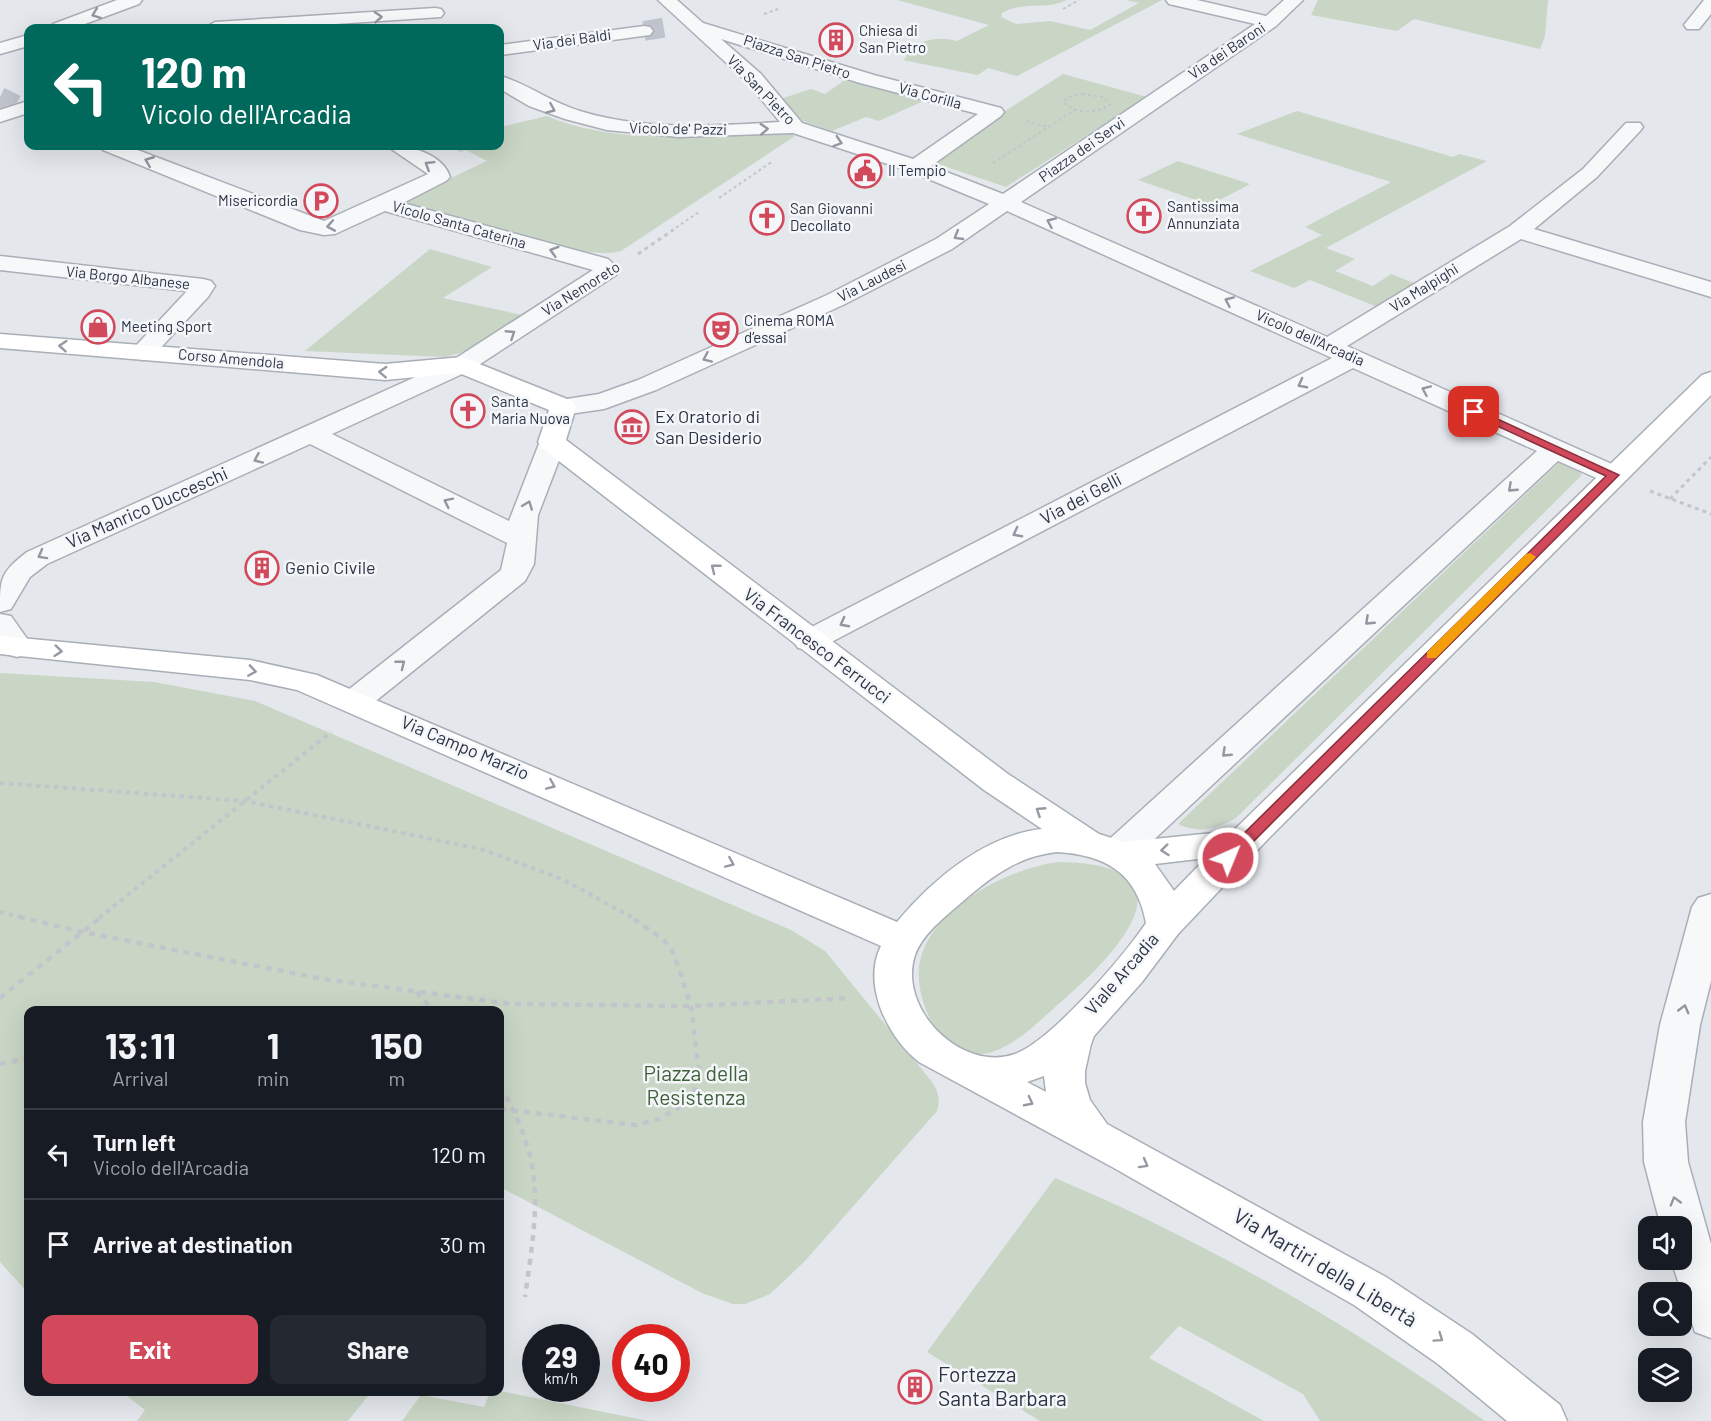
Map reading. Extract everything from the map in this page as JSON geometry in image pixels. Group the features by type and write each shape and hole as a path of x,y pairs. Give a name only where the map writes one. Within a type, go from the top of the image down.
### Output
{"street":[{"path":"70,24 133,0"},
{"name":"Via San Pietro","path":"667,0 753,78 804,130 916,167 1006,203"},
{"path":"1175,0 1270,22"},
{"name":"Via dei Baroni","path":"1157,98 1270,22 1294,0"},
{"path":"1693,25 1711,3"},
{"path":"254,24 432,6 443,24"},
{"path":"214,24 216,8"},
{"path":"673,26 693,24"},
{"name":"Piazza San Pietro","path":"693,24 867,79"},
{"name":"Via dei Baldi","path":"504,49 644,31"},
{"path":"0,49 24,40"},
{"name":"Via Corilla","path":"867,79 994,112"},
{"name":"Vicolo de' Pazzi","path":"504,84 549,109 612,127 682,132 804,130"},
{"name":"Piazza dei Servi","path":"1006,203 1157,98"},
{"path":"0,116 24,108"},
{"path":"916,167 994,112"},
{"name":"Via Malpighi","path":"1342,352 1518,231 1590,173 1633,127"},
{"name":"Vicolo Santa Caterina","path":"120,150 318,228 340,225 384,204 600,264 608,270"},
{"path":"384,204 433,181 440,174 403,150"},
{"name":"Vicolo dell'Arcadia","path":"1006,203 1613,475"},
{"name":"Via Laudesi","path":"563,407 588,404 627,393 772,329 944,244 1006,203"},
{"path":"1518,231 1711,290"},
{"name":"Via Borgo Albanese","path":"0,263 202,286 201,292 143,352"},
{"name":"Via Nemoreto","path":"462,365 608,270"},
{"name":"Corso Amendola","path":"0,341 385,372 462,365"},
{"name":"Via dei Gelli","path":"809,641 1342,352"},
{"path":"355,701 514,575 519,564 524,514 563,407 462,365"},
{"name":"Via Manrico Ducceschi","path":"0,603 18,572 37,558 462,365"},
{"path":"1165,924 1244,842 1711,380"},
{"path":"312,435 520,538"},
{"name":"Via Francesco Ferrucci","path":"552,442 996,782 1109,850"},
{"path":"1109,850 1555,448"},
{"name":"Via Campo Marzio","path":"6,638 250,670 306,682 355,701 905,940"},
{"path":"977,1074 928,1047 911,1028 896,995 896,956 905,940 958,884 1015,848 1061,838 1109,850 1244,842"},
{"name":"Viale Arcadia","path":"977,1074 1006,1072 1035,1063 1079,1023 1137,961 1165,924 1159,897 1143,876 1109,850"},
{"path":"1711,907 1680,1025 1664,1122 1666,1162 1675,1200 1711,1317"},
{"path":"1079,1023 1068,1049 1064,1071 1067,1100 1093,1137"},
{"name":"Via Martiri della Libertà","path":"977,1074 1370,1291 1455,1349 1543,1421"}],"path":[{"path":"1063,9 1079,0"},
{"path":"960,184 1075,110 1097,111 1107,107 1110,102 1103,97 1090,94 1074,95 1064,99 1065,105 1075,110"},
{"path":"994,112 1096,140"},
{"path":"719,198 804,130"},
{"name":"Via Nemoreto","path":"608,270 634,256 699,212"},
{"path":"1670,499 1711,457"},
{"path":"1650,491 1711,514"},
{"path":"0,998 330,732"},
{"path":"0,783 245,801 481,849 562,879 637,920 665,941 674,954 691,1006 700,1080 690,1097 677,1109 659,1119 636,1125 504,1110"},
{"path":"0,912 83,932 323,979 511,1004 691,1006 896,995"},
{"path":"416,992 429,1006"},
{"path":"0,1064 24,1060"},
{"path":"504,1093 527,1134 533,1157 537,1207 525,1297"}],"green space":[{"path":"897,0 1067,0 1051,5 1011,9 1002,13 1001,17 1016,24 1050,21 1090,30 1139,3 1126,0 1162,0 1017,76 988,68 978,75 903,60 907,56 901,51 915,45 935,39 957,41 989,25"},
{"path":"1318,0 1548,0 1545,36 1540,49 1414,19 1397,31 1311,15"},
{"path":"1063,74 1147,97 1006,187 935,163 999,115"},
{"path":"849,77 928,99 879,121 866,117 832,131 803,121 780,99 811,89 825,94"},
{"path":"1297,111 1453,157 1459,154 1487,161 1326,248 1355,259 1335,271 1373,286 1391,274 1419,285 1380,308 1310,280 1294,288 1250,271 1322,235 1305,227 1391,182 1237,134"},
{"path":"547,116 575,126 634,135 695,136 785,132 795,136 621,251 601,253 545,244 400,202 487,161 466,150 504,150 504,126"},
{"path":"1178,161 1250,184 1210,205 1138,180"},
{"path":"430,249 492,267 443,298 527,316 474,349 445,357 305,351"},
{"path":"1564,458 1581,470 1581,476 1236,818 1207,829 1193,829 1178,824"},
{"name":"Piazza della Resistenza","path":"0,673 154,682 255,701 791,930 825,951 928,1077 939,1100 937,1111 805,1261 770,1294 745,1304 733,1304 702,1293 504,1189 504,1006 24,1006 24,1289 0,1262"},
{"path":"1057,862 1100,866 1126,877 1137,893 1135,912 1124,935 1084,981 1020,1037 992,1052 975,1054 959,1049 946,1040 926,1010 919,976 920,961 927,942 956,908 975,894 1017,873"},
{"path":"1055,1178 1167,1229 1277,1288 1383,1352 1485,1421 1320,1421 1303,1394 1179,1326 1149,1358 1264,1421 1040,1421 927,1352"},
{"path":"504,1392 522,1395 522,1402 554,1402 648,1421 402,1421 420,1396 484,1407 488,1396 504,1396"},
{"path":"127,1396 368,1396 348,1421 137,1421 145,1410"}],"tunnel":[{"path":"644,31 673,26"},
{"path":"0,97 16,105"}],"slow traffic":[{"path":"1431,655 1530,557"}],"place":[{"name":"Chiesa di San Pietro","path":"836,40"},
{"name":"Il Tempio","path":"865,171"},
{"name":"Misericordia","path":"321,201"},
{"name":"Santissima Annunziata","path":"1144,216"},
{"name":"San Giovanni Decollato","path":"767,218"},
{"name":"Meeting Sport","path":"98,327"},
{"name":"Cinema ROMA d’essai","path":"721,330"},
{"name":"Santa Maria Nuova","path":"468,411"},
{"name":"Ex Oratorio di San Desiderio","path":"632,427"},
{"name":"Genio Civile","path":"262,568"},
{"name":"Fortezza Santa Barbara","path":"915,1387"}],"route":[{"path":"1228,858 1613,475 1474,412"}]}
